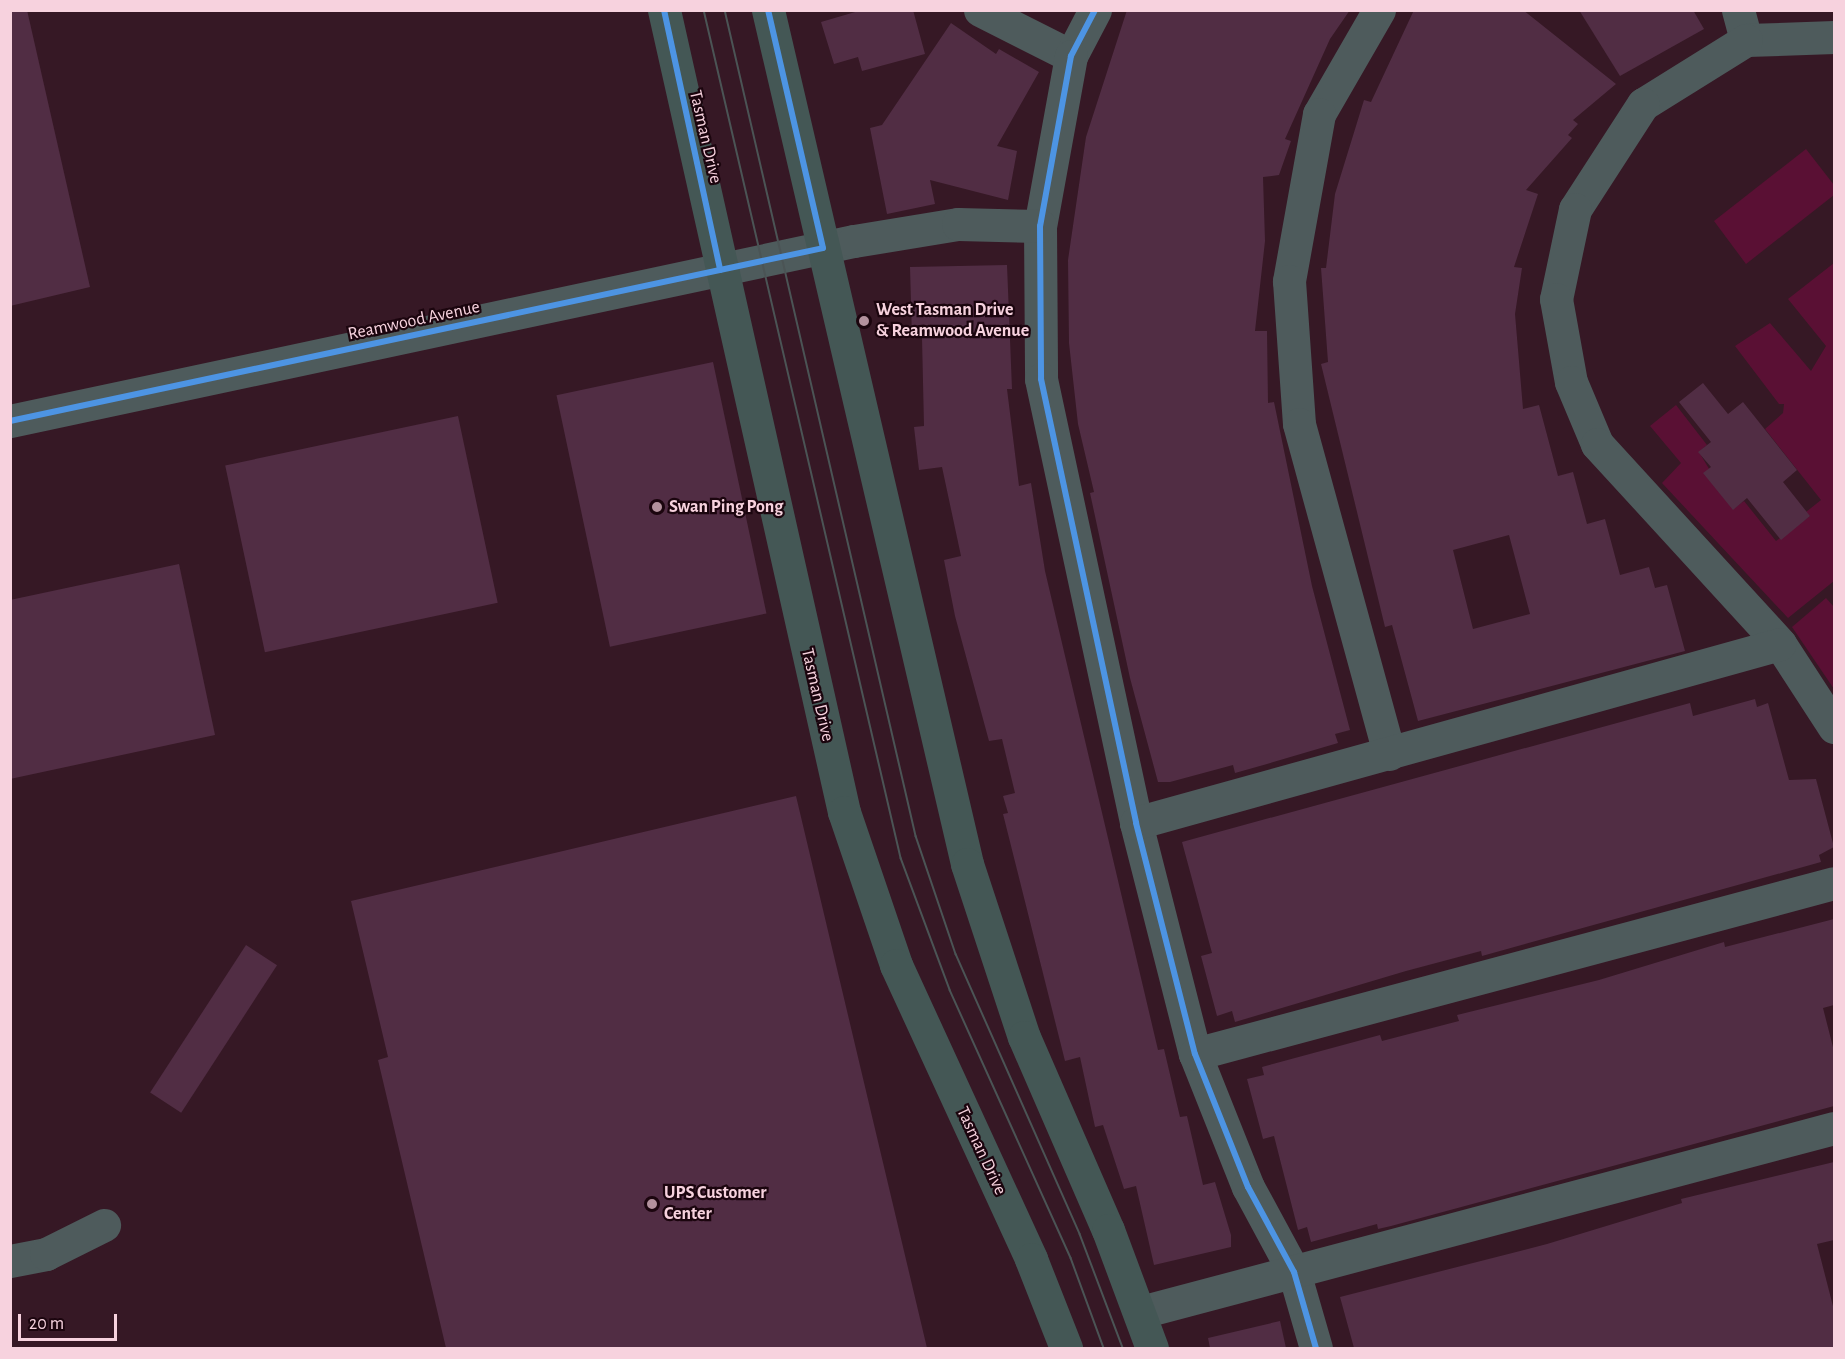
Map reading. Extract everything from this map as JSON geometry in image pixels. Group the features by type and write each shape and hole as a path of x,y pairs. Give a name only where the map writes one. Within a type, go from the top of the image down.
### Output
{"main road":[{"name":"Tasman Drive","path":"664,10 720,270 844,812 871,900 1066,1348"},
{"path":"768,10 967,864 1024,1036 1142,1312 1152,1348"}],"street":[{"path":"980,10 1071,56"},
{"path":"1095,10 1071,56 1040,226 1041,380 1136,823 1195,1054 1248,1187 1294,1272 1316,1348"},
{"path":"1379,10 1319,114 1289,281 1299,424 1389,754"},
{"path":"1834,37 1742,25 1643,104 1575,209 1556,299 1571,382 1597,444 1780,644 1834,727"},
{"name":"Reamwood Avenue","path":"10,422 823,248 958,225 1040,226"},
{"path":"1136,823 1780,644"},
{"path":"1195,1054 1834,883"},
{"path":"1142,1312 1834,1128"},
{"path":"10,1261 46,1254 104,1225"}],"shaded area":[{"path":"1806,149 1834,185 1834,195 1746,264 1714,221"},
{"path":"1834,263 1834,581 1788,618 1662,483 1681,463 1650,426 1676,405 1707,445 1699,452 1733,509 1744,501 1776,541 1810,516 1806,512 1821,500 1765,429 1783,413 1784,404 1779,404 1735,346 1770,323 1811,371 1826,346 1788,299"},
{"path":"1826,598 1834,607 1834,689 1792,627"}],"building":[{"path":"10,10 27,10 90,287 10,306"},
{"path":"862,10 913,10 925,54 862,71 858,57 834,64 821,22"},
{"path":"1127,10 1350,10 1330,39 1285,139 1291,141 1279,175 1263,177 1265,241 1255,331 1267,331 1268,403 1274,402 1312,586 1350,730 1335,734 1338,743 1267,764 1235,773 1233,765 1170,782 1158,782 1130,678 1090,493 1094,492 1078,424 1069,343 1068,260 1086,137"},
{"path":"1414,10 1523,10 1616,84 1573,120 1578,124 1568,135 1572,138 1526,190 1538,194 1514,267 1522,268 1515,314 1523,409 1539,405 1558,476 1573,472 1587,524 1605,519 1620,575 1649,567 1655,588 1667,585 1685,651 1418,721 1392,625 1385,627 1321,364 1328,362 1321,268 1326,268 1335,194 1364,100 1371,102","holes":["1509,535 1530,614 1473,629 1453,550"]},
{"path":"1579,10 1693,10 1704,29 1620,76"},
{"path":"951,23 996,54 999,49 1039,72 997,146 1017,151 1008,200 930,180 935,204 887,214 870,128 882,125"},
{"path":"1007,265 1012,389 1007,389 1019,486 1031,483 1045,571 1158,1050 1164,1049 1180,1117 1187,1116 1203,1185 1215,1182 1231,1235 1231,1247 1154,1265 1136,1186 1124,1189 1103,1125 1095,1127 1080,1057 1065,1061 1003,814 1008,813 1003,796 1015,793 1002,739 989,741 955,616 944,560 961,556 942,467 919,470 914,427 924,426 922,338 912,338 910,267"},
{"path":"713,362 766,613 610,647 556,395"},
{"path":"1703,383 1728,414 1743,402 1797,470 1783,482 1810,516 1781,540 1747,498 1733,510 1703,473 1711,467 1698,452 1711,442 1679,402"},
{"path":"458,416 498,603 265,652 225,465"},
{"path":"179,564 215,735 10,779 10,600"},
{"path":"1755,699 1757,707 1768,703 1789,780 1816,779 1834,847 1819,855 1821,862 1482,956 1481,951 1406,971 1235,1022 1232,1011 1217,1016 1201,956 1212,953 1182,842 1690,703 1693,716"},
{"name":"UPS Customer Center","path":"796,796 927,1348 446,1348 378,1060 388,1057 351,901"},
{"path":"1834,919 1834,1005 1823,1008 1834,1051 1834,1106 1391,1226 1378,1229 1377,1224 1311,1242 1307,1227 1298,1230 1274,1136 1263,1139 1247,1079 1264,1075 1262,1067 1380,1035 1382,1041 1459,1021 1457,1015 1599,980 1724,942 1725,947"},
{"path":"246,945 277,965 181,1113 150,1093"},
{"path":"1834,1162 1834,1240 1817,1244 1834,1310 1834,1348 1354,1348 1340,1297 1547,1244 1682,1203 1681,1199"},
{"path":"1280,1321 1286,1348 1210,1348 1208,1338"}],"tram line":[{"path":"704,10 901,858 950,990 1071,1258 1104,1348"},
{"path":"725,10 916,836 956,954 1080,1234 1123,1348"}],"cycle path":[{"path":"664,10 720,270"},
{"path":"10,421 823,248 768,10"},
{"path":"1095,10 1071,56 1040,226 1041,379 1136,823 1195,1054 1248,1187 1294,1272 1316,1348"}],"place":[{"name":"West Tasman Drive & Reamwood Avenue","path":"864,321"},
{"name":"Swan Ping Pong","path":"657,507"},
{"name":"UPS Customer Center","path":"652,1204"}]}
